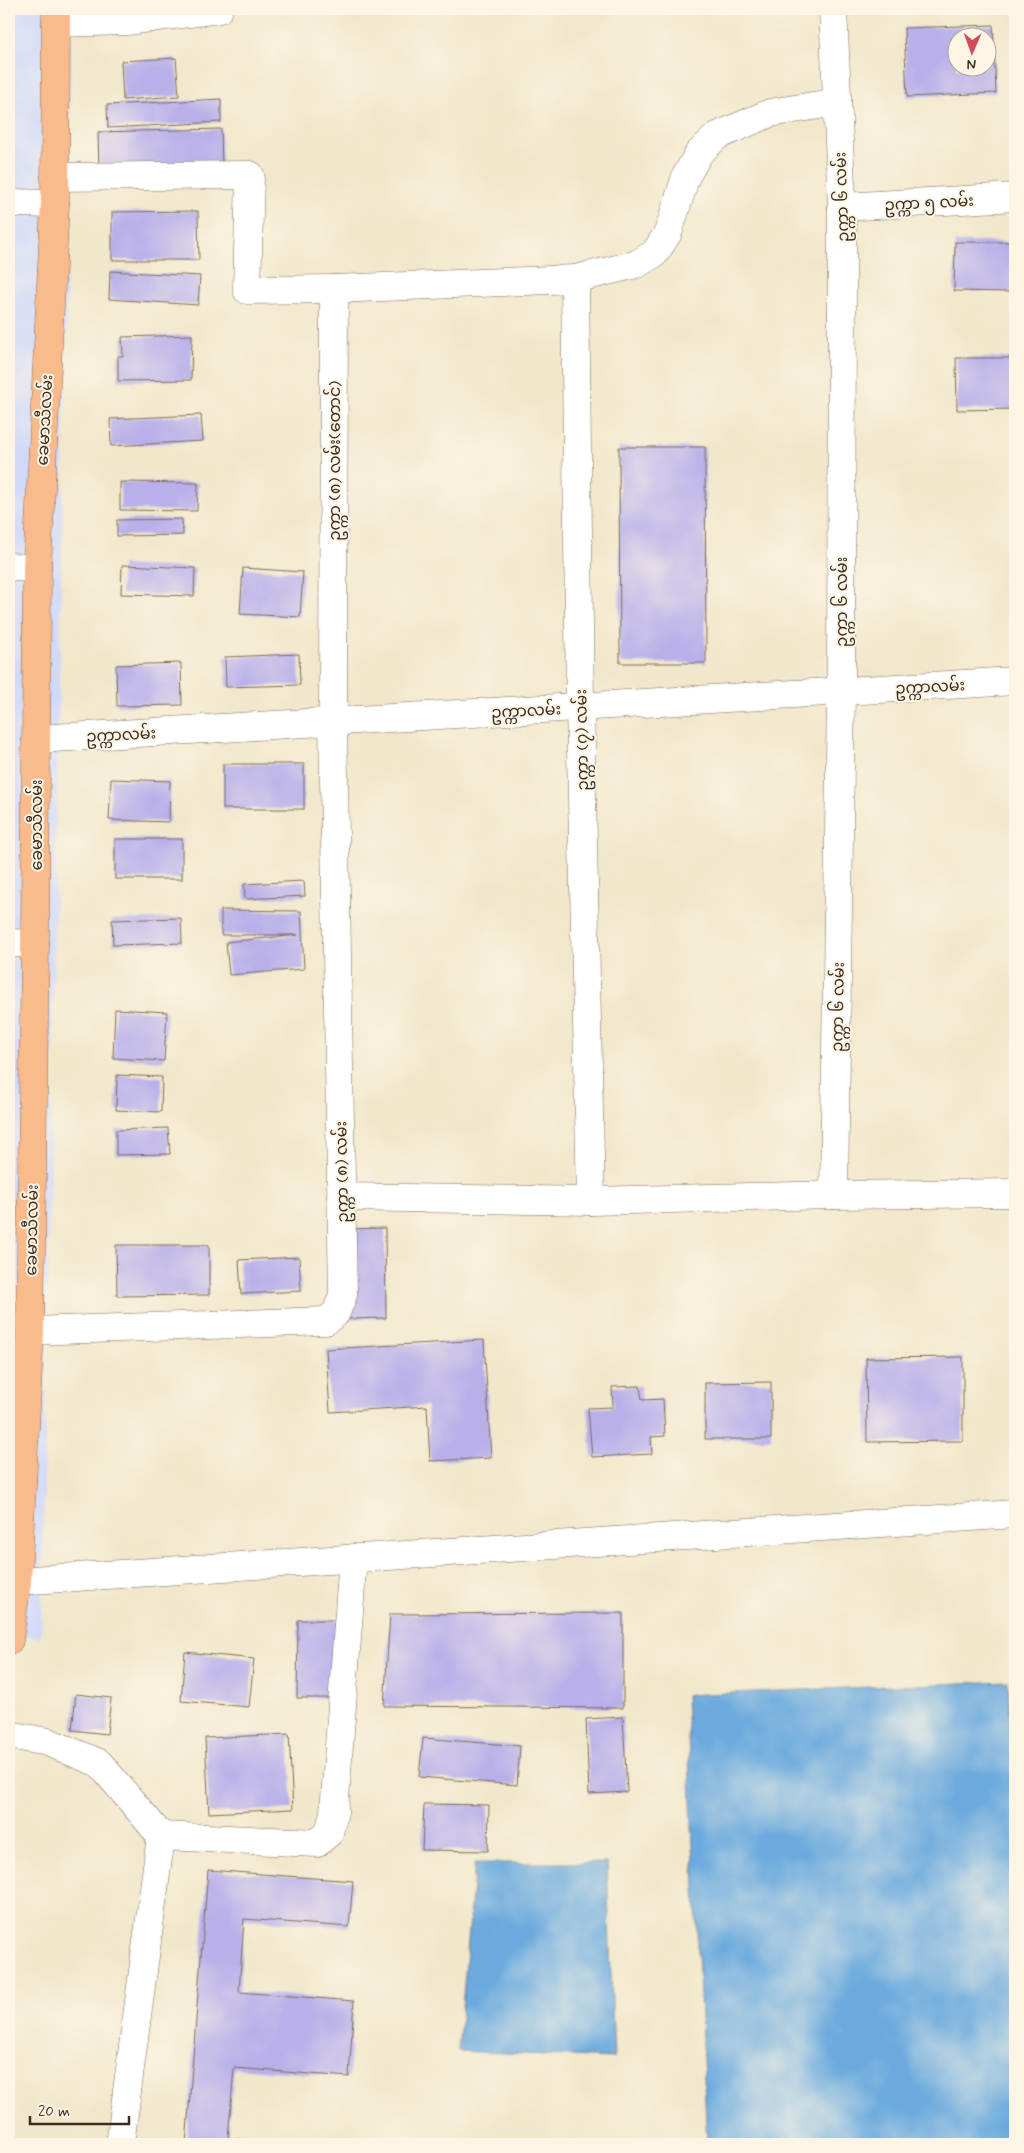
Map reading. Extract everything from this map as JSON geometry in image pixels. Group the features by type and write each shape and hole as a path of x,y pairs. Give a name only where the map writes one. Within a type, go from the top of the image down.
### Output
{"main road":[{"name":"ခေမာသီလမ်း","path":"9,1640 17,1582 30,1331 37,568 55,190 56,16"}],"street":[{"path":"56,16 127,21 219,9"},
{"name":"ဥက္ကာ ၆ လမ်း","path":"833,9 842,207 841,691 834,1195"},
{"path":"9,202 55,190 250,175 247,290 575,279 637,264 655,253 668,233 686,176 699,153 717,136 770,113 838,102"},
{"name":"ဥက္ကာ ၅ လမ်း","path":"842,207 1015,197"},
{"name":"ဥက္ကာ (၇) လမ်း","path":"575,279 580,707 592,1201"},
{"name":"ဥက္ကာ (၈) လမ်း(တောင်)","path":"333,721 334,288"},
{"path":"9,567 37,568"},
{"name":"ဥက္ကာလမ်း","path":"36,740 1015,681"},
{"name":"ဥက္ကာ (၈) လမ်း","path":"30,1331 326,1321 336,1313 343,1296 333,721"},
{"path":"9,943 35,944"},
{"path":"341,1197 592,1201 1015,1193"},
{"path":"17,1582 1015,1514"},
{"path":"160,1836 317,1843 329,1833 334,1812 353,1558"},
{"path":"9,1735 48,1742 99,1763 160,1836 120,2144"}],"shaded area":[{"path":"9,9 72,9 41,1638 9,1635"}],"water":[{"path":"1008,1681 1015,1816 1015,2144 707,2144 686,1695"},
{"path":"475,1863 607,1863 614,2058 458,2051"}],"building":[{"path":"993,25 993,28 946,28 946,78 995,78 996,93 907,97 904,28"},
{"path":"176,58 179,96 123,100 121,61"},
{"path":"221,99 221,122 108,128 107,105"},
{"path":"221,129 222,166 99,168 98,132"},
{"path":"198,211 199,260 112,260 112,212"},
{"path":"955,242 1015,242 1015,292 954,291"},
{"path":"110,271 200,276 198,305 109,299"},
{"path":"192,335 191,380 118,381 118,356 123,356 122,337"},
{"path":"956,358 1015,358 1015,409 957,410"},
{"path":"201,415 203,441 111,446 110,419"},
{"path":"619,447 705,447 706,663 620,663"},
{"path":"120,482 198,483 197,511 120,510"},
{"path":"182,519 183,535 117,536 117,520"},
{"path":"122,565 195,568 194,596 121,594"},
{"path":"243,568 303,572 300,617 240,614"},
{"path":"299,654 300,685 226,687 225,657"},
{"path":"181,663 182,705 117,706 116,665"},
{"path":"223,764 304,764 304,809 223,809"},
{"path":"111,779 170,781 169,822 109,820"},
{"path":"115,839 182,839 182,879 115,879"},
{"path":"304,881 305,896 245,899 244,884"},
{"path":"221,910 301,911 304,969 229,975 226,942 298,935 221,935"},
{"path":"181,918 182,943 113,945 112,920"},
{"path":"115,1009 167,1012 164,1061 113,1058"},
{"path":"117,1075 162,1077 161,1112 116,1110"},
{"path":"168,1128 170,1154 116,1155 116,1130"},
{"path":"385,1228 386,1318 348,1319 347,1229"},
{"path":"116,1245 209,1245 209,1295 117,1296"},
{"path":"299,1257 301,1291 241,1294 239,1260"},
{"path":"484,1340 491,1458 430,1461 427,1406 330,1412 326,1349"},
{"path":"963,1357 963,1441 867,1442 866,1358"},
{"path":"771,1382 771,1439 705,1439 705,1383"},
{"path":"640,1386 642,1400 663,1399 665,1436 651,1437 652,1454 592,1457 588,1408 613,1407 612,1387"},
{"path":"623,1613 623,1708 384,1706 390,1614"},
{"path":"298,1620 340,1620 339,1698 297,1698"},
{"path":"185,1652 254,1659 249,1707 181,1701"},
{"path":"76,1694 111,1698 107,1734 72,1730"},
{"path":"623,1717 627,1792 589,1794 586,1719"},
{"path":"289,1734 293,1809 209,1813 205,1738"},
{"path":"423,1738 520,1746 517,1785 419,1777"},
{"path":"424,1804 489,1805 488,1851 422,1850"},
{"path":"208,1870 353,1881 349,1927 244,1919 239,1992 354,2001 349,2077 234,2068 228,2138 293,2144 186,2144"}]}
